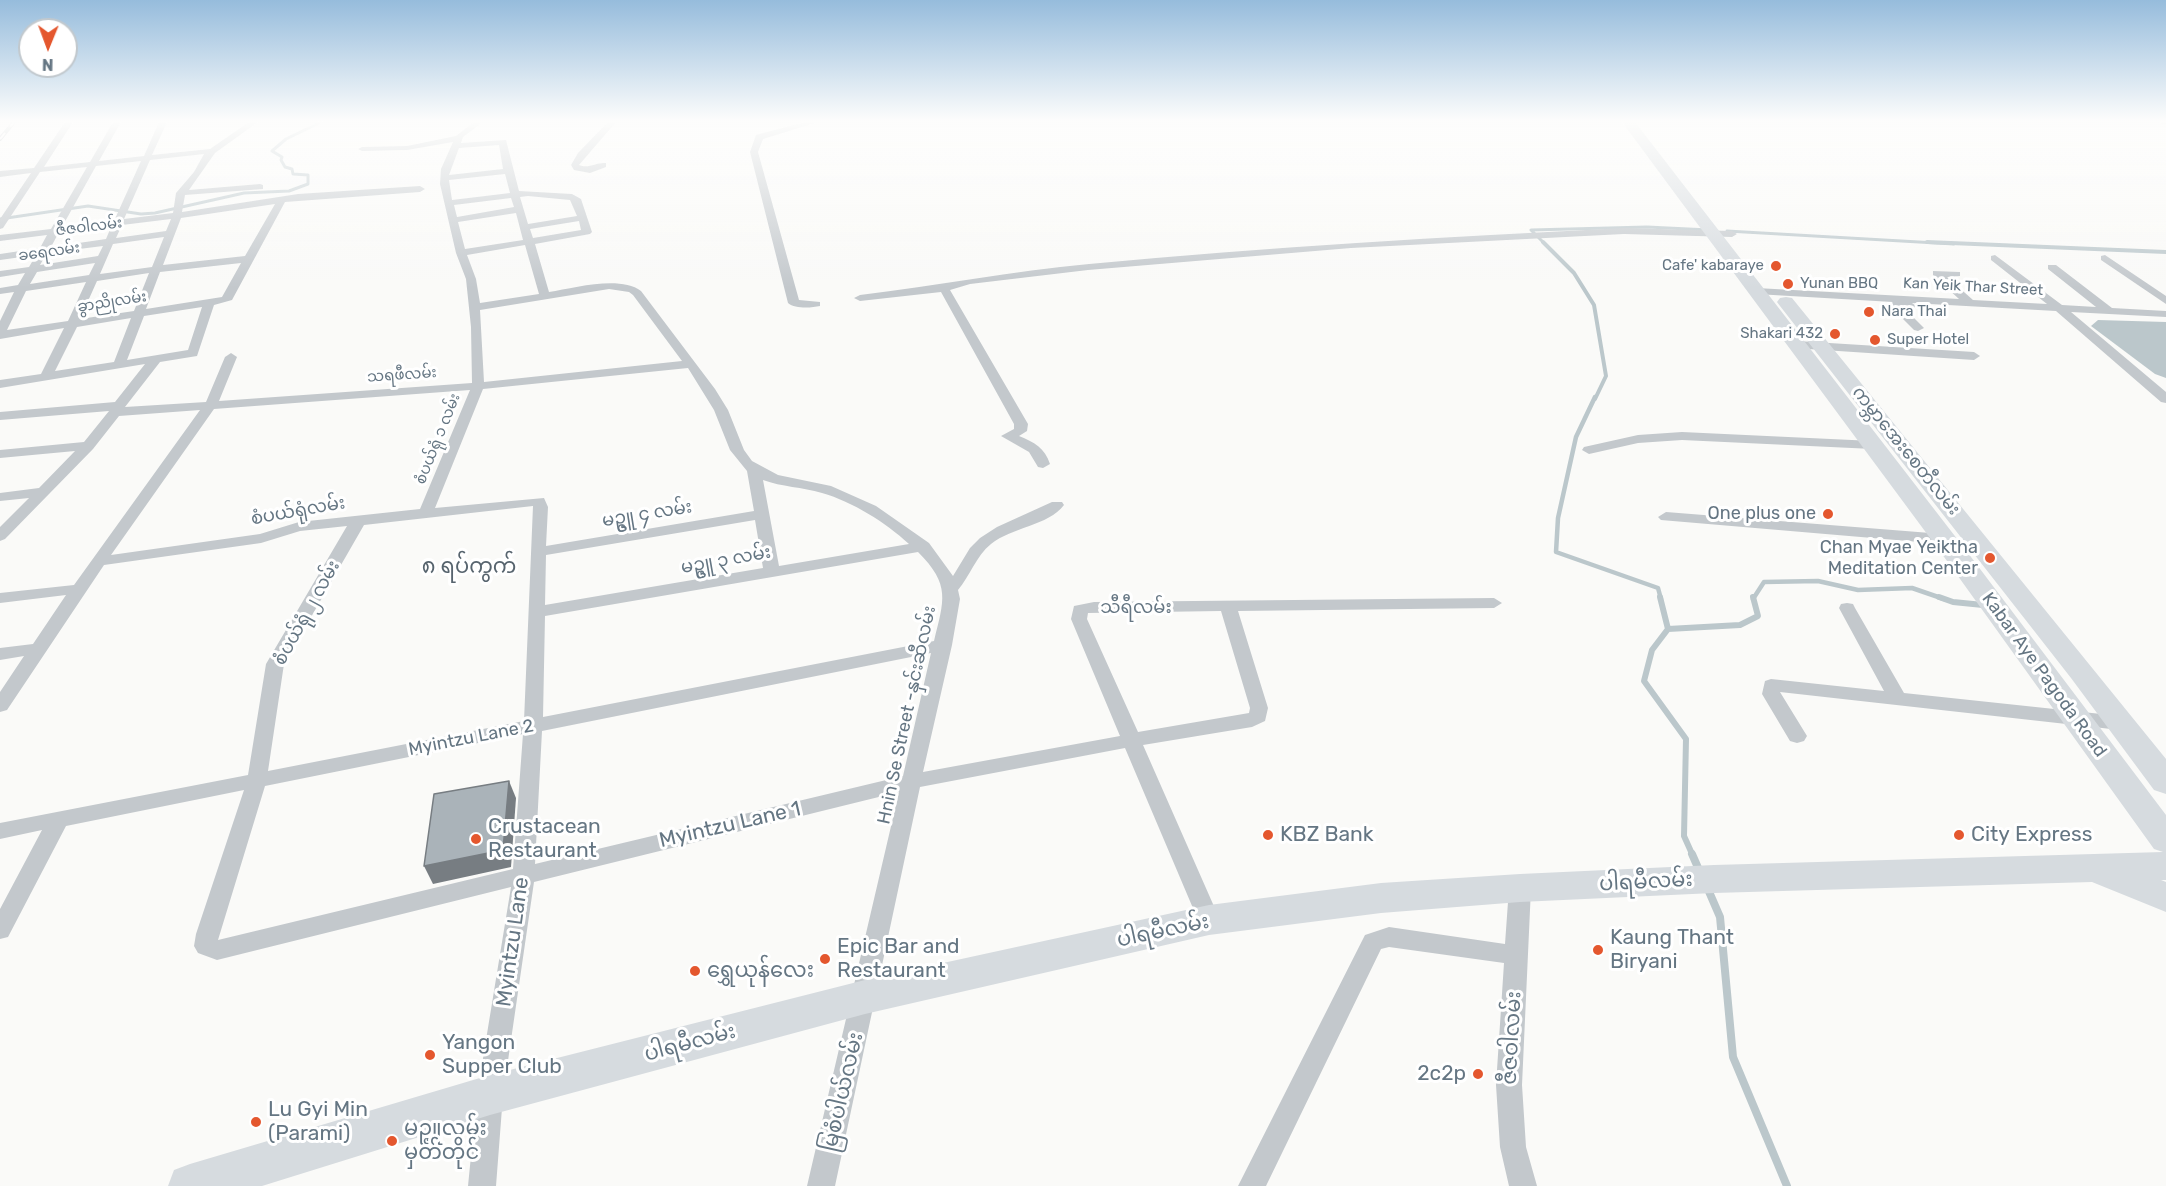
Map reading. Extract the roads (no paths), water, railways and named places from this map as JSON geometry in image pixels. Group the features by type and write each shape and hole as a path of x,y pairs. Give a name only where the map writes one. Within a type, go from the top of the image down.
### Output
{"main road":[{"path":"1679,177 1720,222"},
{"path":"1686,177 1720,222 1767,292"},
{"path":"1720,222 1710,232 1767,292"},
{"name":"Kabar Aye Pagoda Road","path":"1767,292 1797,345 2166,840"},
{"name":"ကမ္ဘာအေးစေတီလမ်း","path":"1767,292 1822,346 2081,671 2166,782"},
{"path":"2038,667 2081,671"},
{"path":"2087,867 2130,855 2149,841 2136,800"},
{"name":"ပါရမီလမ်း","path":"190,1186 490,1095 865,997 1209,920 1381,898 1520,888 2166,866"},
{"path":"2087,867 2166,897"}],"street":[{"path":"0,226 31,177"},
{"path":"0,333 22,288 86,177"},
{"path":"46,377 73,323 138,177"},
{"path":"119,365 158,268 177,215 181,193 194,177"},
{"path":"444,178 450,177"},
{"path":"510,177 545,296"},
{"path":"761,177 794,303 816,304"},
{"name":"စံပယ်ရုံ ၁ လမ်း","path":"426,512 478,386 475,307 471,279 461,253 444,178"},
{"path":"181,193 260,187"},
{"name":"ဇီဇဝါလမ်း","path":"0,238 282,199 420,189"},
{"path":"449,203 515,194 537,193 572,197 576,199 586,233 461,253"},
{"path":"0,291 158,268 248,259 282,199"},
{"path":"453,220 520,209"},
{"path":"525,227 582,219"},
{"path":"860,298 944,288 969,281 1088,267 1351,245 1624,231 1710,232 1720,222"},
{"path":"0,256 170,233"},
{"path":"1995,258 2058,307 2166,399"},
{"path":"2105,258 2166,301"},
{"name":"ခရေလမ်း","path":"0,274 101,259"},
{"name":"ခွာညိုလမ်း","path":"0,333 228,299 248,259"},
{"path":"2052,267 2109,311"},
{"path":"1956,274 1937,273 1969,302"},
{"path":"475,307 609,286 632,288 720,408 741,456 754,470 772,572"},
{"path":"944,288 1021,424 1020,431 1008,436 1034,447 1041,454 1043,464"},
{"name":"Kan Yeik Thar Street","path":"1767,292 2166,314"},
{"path":"1904,298 1912,306 1895,305 1917,328"},
{"path":"0,384 189,354 195,351 209,303"},
{"path":"1797,345 1974,356"},
{"path":"0,706 79,589 211,404 231,357"},
{"path":"0,536 88,446 156,359"},
{"name":"သရဖီလမ်း","path":"0,416 478,386 689,364"},
{"path":"1588,450 1638,439 1682,436 1873,445"},
{"path":"0,454 88,446"},
{"name":"Hnin Se Street -နှင်းဆီလမ်း","path":"754,470 774,479 835,492 894,526 923,546 940,565 952,587 952,599 943,645 865,997"},
{"path":"0,497 42,492"},
{"name":"စံပယ်ရုံလမ်း","path":"100,561 261,538 299,527 539,501"},
{"name":"Myintzu Lane","path":"482,1186 490,1095 524,874 533,726 541,507 539,501"},
{"path":"952,587 983,543 1013,525 1047,512 1057,505"},
{"name":"မဥ္ဇူ ၄ လမ်း","path":"538,552 763,514"},
{"path":"1666,517 1943,538"},
{"name":"စံပယ်ရုံ ၂ လမ်း","path":"206,946 257,780 275,664 358,521"},
{"name":"မဥ္ဇူ ၃ လမ်း","path":"536,612 923,546"},
{"path":"0,598 79,589"},
{"name":"သီရီလမ်း","path":"1209,920 1079,619 1080,610 1094,607 1494,603"},
{"name":"Myintzu Lane 1","path":"206,946 217,950 913,781 1132,740 1252,722 1258,716 1259,708 1227,607"},
{"path":"1847,608 1897,698"},
{"name":"Myintzu Lane 2","path":"0,831 943,645"},
{"path":"0,654 38,649"},
{"path":"1797,736 1771,694 1771,685 2120,723"},
{"path":"0,930 59,819"},
{"name":"ဇီဇဝါလမ်း","path":"1520,888 1509,1085 1513,1147 1523,1186"},
{"path":"1252,1186 1373,942 1389,937 1516,956"},
{"name":"မြစံပါယ်လမ်း","path":"821,1186 865,997"}],"waterway":[{"path":"0,219 88,206 141,214 155,213 244,193 289,191 308,184 308,177"},
{"path":"1595,399 1606,376 1594,305 1574,273 1531,230 1647,227 1709,230"},
{"path":"1727,231 1954,244"},
{"path":"1927,242 2166,252"},
{"path":"1595,397 1576,437 1558,518 1556,552 1658,588 1661,599"},
{"path":"1753,598 1764,582 1818,581 1858,590 1912,588 1944,599"},
{"path":"1660,597 1668,629"},
{"path":"1939,597 1953,602 1983,605"},
{"path":"1668,629 1740,625 1758,616 1753,598"},
{"path":"1668,629 1652,650 1644,681 1686,739 1684,836 1693,856"},
{"path":"1692,854 1699,870"},
{"path":"1707,887 1720,917 1733,1057 1787,1186"}],"place":[{"name":"Cafe' kabaraye","path":"1776,266"},
{"name":"Yunan BBQ","path":"1788,284"},
{"name":"Nara Thai","path":"1869,312"},
{"name":"Shakari 432","path":"1835,334"},
{"name":"Super Hotel","path":"1875,340"},
{"name":"One plus one","path":"1828,514"},
{"name":"Chan Myae Yeiktha Meditation Center","path":"1990,558"},
{"name":"KBZ Bank","path":"1268,835"},
{"name":"City Express","path":"1959,835"},
{"name":"Crustacean Restaurant","path":"476,839"},
{"name":"Kaung Thant Biryani","path":"1598,950"},
{"name":"Epic Bar and Restaurant","path":"825,959"},
{"name":"ရွှေယုန်လေး","path":"695,971"},
{"name":"Yangon Supper Club","path":"430,1055"},
{"name":"2c2p","path":"1478,1074"},
{"name":"Lu Gyi Min (Parami)","path":"256,1122"},
{"name":"မဉ္ဇူလမ်း မှတ်တိုင်","path":"392,1141"}],"district":[{"name":"၈ ရပ်ကွက်","path":"469,567"}]}
